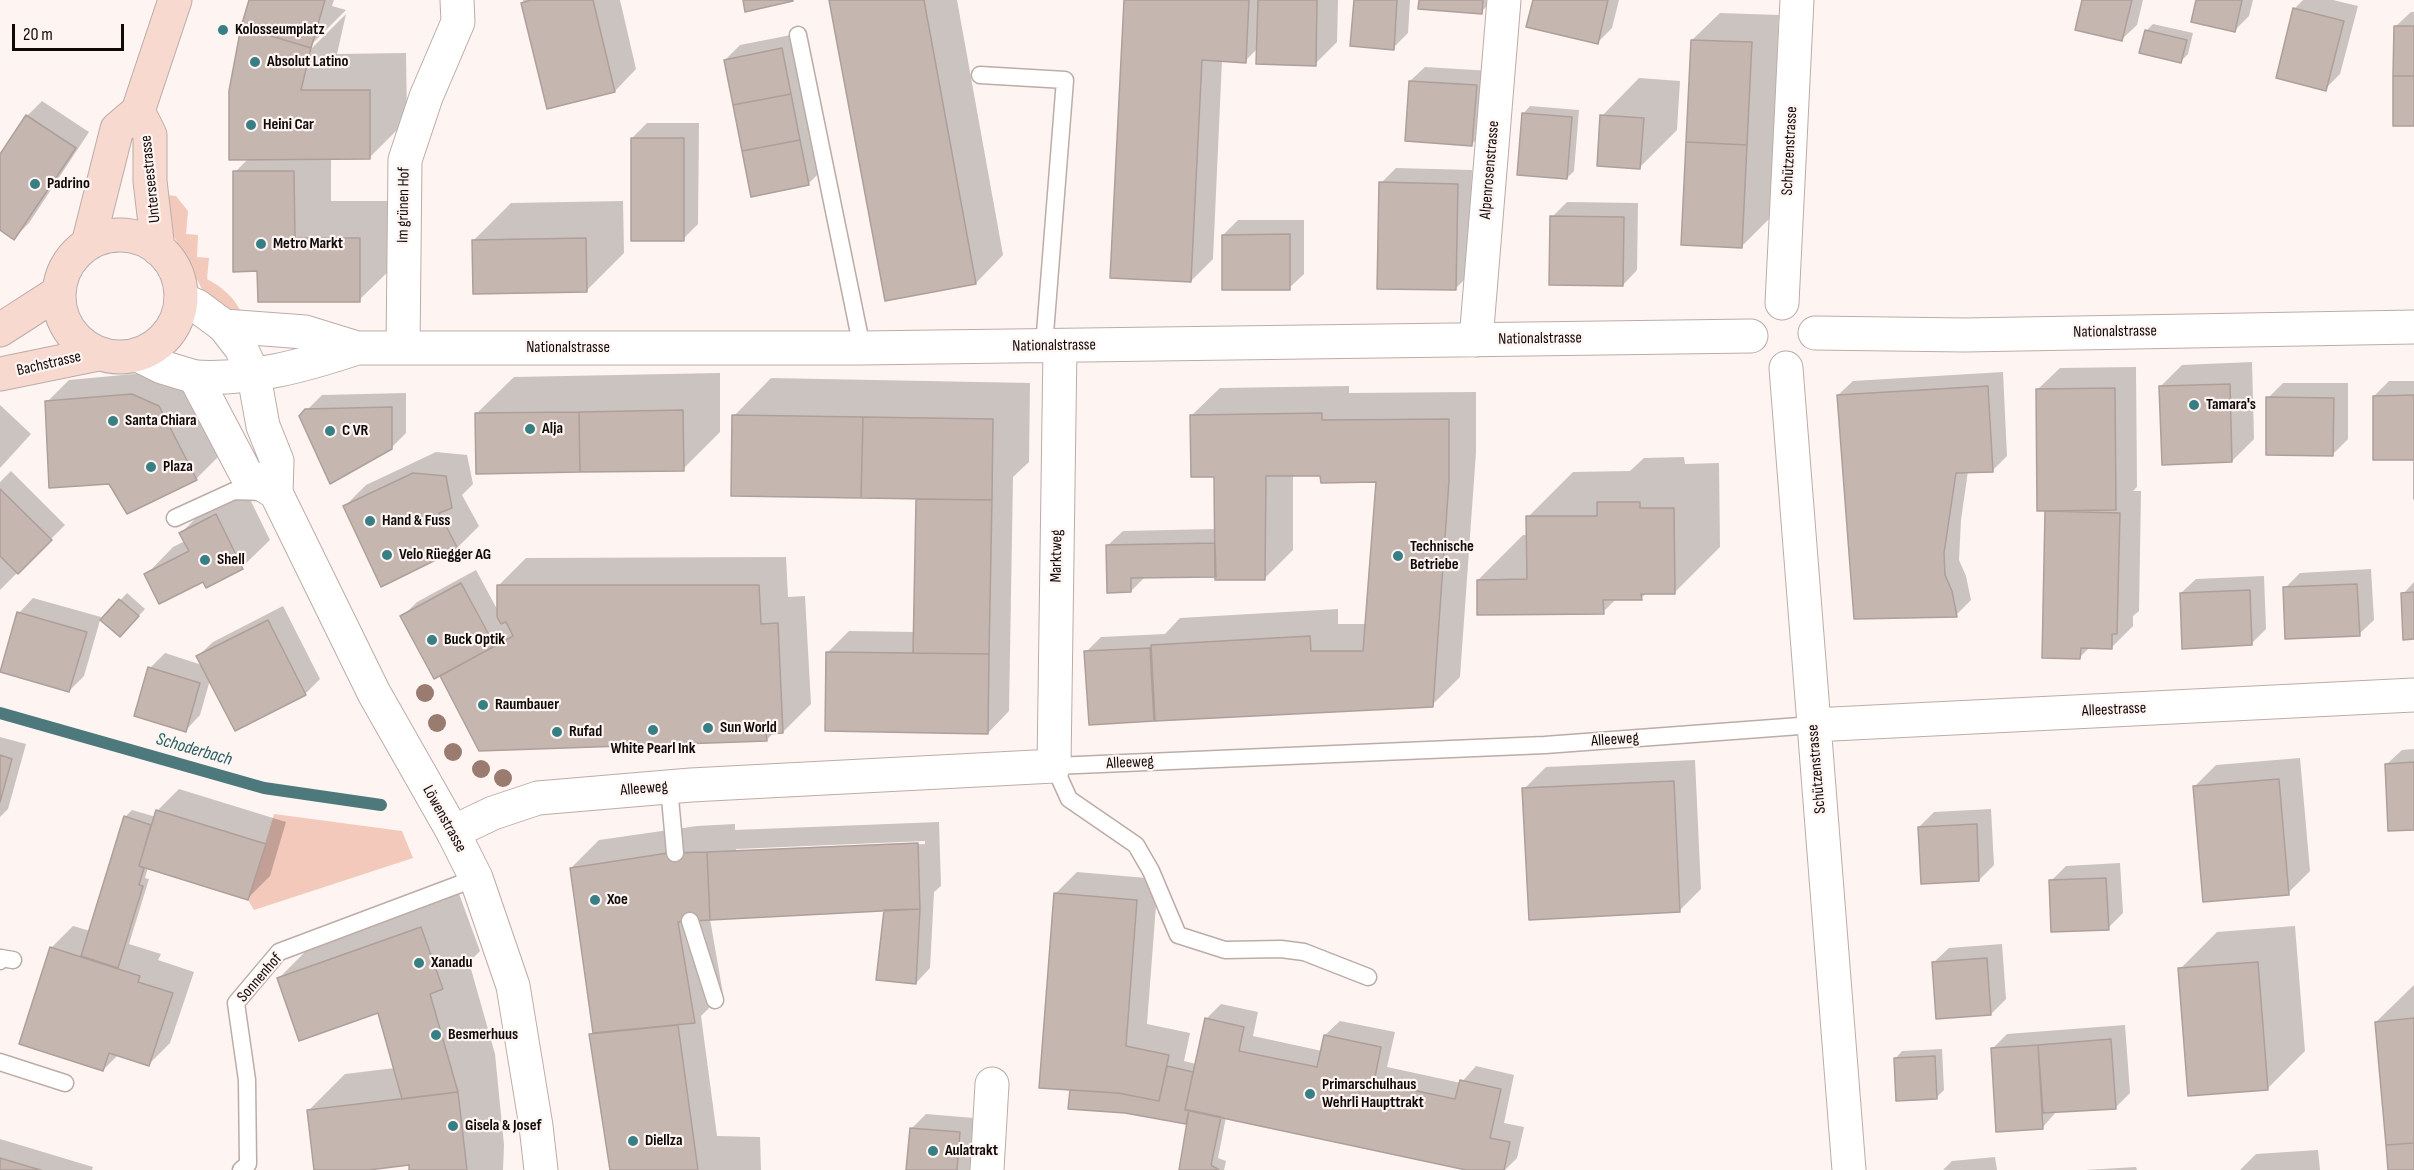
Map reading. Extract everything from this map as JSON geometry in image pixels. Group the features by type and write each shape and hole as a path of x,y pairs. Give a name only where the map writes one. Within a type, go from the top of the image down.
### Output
{"main road":[{"name":"Unterseestrasse","path":"88,244 117,129 138,111 175,0"},
{"name":"Unterseestrasse","path":"138,111 150,135 150,181 158,249"},
{"path":"124,236 143,239 158,249 171,263 179,280 181,299 177,318 168,334 154,347 138,355 118,358 98,354 81,343 68,328 60,310 59,292 69,265 88,244 105,237 124,236"},
{"path":"0,330 59,292"},
{"name":"Bachstrasse","path":"0,374 98,354"}],"street":[{"name":"Im grünen Hof","path":"403,348 405,160 426,97 458,22 457,0"},
{"name":"Alpenrosenstrasse","path":"1476,340 1504,0"},
{"name":"Schützenstrasse","path":"1782,303 1797,0"},
{"name":"Löwenstrasse","path":"181,299 197,306 224,326 241,348 254,376 263,426 277,461 276,493 374,693 453,832 476,878 513,986 541,1170"},
{"path":"1782,303 1802,308 1814,323 1815,333 1811,352 1796,366 1786,368 1775,368 1757,356 1750,336 1756,316 1772,304 1782,303"},
{"name":"Nationalstrasse","path":"224,326 304,332 357,348 862,348 1750,336"},
{"name":"Nationalstrasse","path":"1815,333 1965,335 2414,327"},
{"name":"Marktweg","path":"1052,346 1054,766"},
{"name":"Nationalstrasse","path":"195,377 254,376 305,366 357,348"},
{"path":"138,355 162,367 195,377 246,474 276,493"},
{"name":"Schützenstrasse","path":"1786,368 1849,1170"},
{"name":"Alleestrasse","path":"1813,725 2414,695"},
{"name":"Alleeweg","path":"453,832 493,813 538,798 669,787 1054,766"},
{"path":"987,1170 992,1084"}],"lane":[{"path":"798,35 862,348"},
{"path":"980,75 1065,80 1052,346"},
{"path":"175,518 234,491 276,493"},
{"name":"Alleeweg","path":"1054,766 1545,745 1813,725"},
{"path":"1054,766 1069,799 1136,845 1151,871 1178,934 1225,950 1281,949 1304,952 1368,977"},
{"path":"669,787 675,853"},
{"name":"Sonnenhof","path":"241,1170 248,1164 247,1080 236,1003 279,952 476,878"},
{"path":"690,921 715,1000"},
{"path":"0,1062 65,1083"}],"shaded area":[{"path":"166,195 176,196 188,211 186,234 198,235 197,257 209,258 207,279 228,294 243,316 232,313 210,299 202,289 170,229"},
{"path":"274,814 402,831 413,858 254,910 248,900"}],"building":[{"path":"249,0 325,0 311,48 241,27"},
{"path":"531,0 593,0 615,92 547,109 521,3"},
{"path":"743,0 793,0 793,1 745,12"},
{"path":"829,0 924,0 976,284 885,301"},
{"path":"1124,0 1249,0 1246,63 1202,60 1191,282 1110,278"},
{"path":"1258,0 1317,0 1316,66 1256,64"},
{"path":"1354,0 1397,0 1394,50 1350,46"},
{"path":"1419,0 1483,0 1482,14 1418,9"},
{"path":"1533,0 1608,0 1598,44 1526,27"},
{"path":"2082,0 2132,0 2122,41 2075,30"},
{"path":"2196,0 2242,0 2235,32 2191,22"},
{"path":"2293,8 2344,21 2326,91 2276,78"},
{"path":"2394,26 2414,26 2414,76 2393,76"},
{"path":"241,27 311,48 301,90 370,90 370,159 229,160 229,91"},
{"path":"2145,30 2187,40 2181,63 2139,53"},
{"path":"1691,40 1752,42 1747,145 1686,142"},
{"path":"782,48 791,94 733,105 724,60"},
{"path":"2393,76 2414,76 2414,126 2393,126"},
{"path":"1409,81 1477,85 1472,146 1405,141"},
{"path":"791,94 800,140 742,151 733,105"},
{"path":"1522,113 1572,117 1567,179 1517,175"},
{"path":"26,115 76,148 14,240 0,230 0,154"},
{"path":"1600,115 1644,118 1640,169 1597,166"},
{"path":"631,138 684,138 684,241 631,241"},
{"path":"800,140 809,185 751,197 742,151"},
{"path":"1686,142 1747,145 1742,248 1681,245"},
{"path":"233,171 294,171 295,238 360,238 360,302 258,302 257,271 233,272"},
{"path":"1379,182 1458,184 1456,290 1377,289"},
{"path":"1550,216 1624,217 1623,286 1549,285"},
{"path":"1290,234 1290,290 1222,290 1222,235"},
{"path":"586,238 587,292 473,294 472,240"},
{"path":"2230,384 2232,462 2162,465 2159,386"},
{"path":"1988,386 1993,472 1956,473 1944,553 1945,575 1952,591 1957,617 1854,619 1837,395"},
{"path":"2115,388 2116,510 2037,511 2036,389"},
{"path":"132,394 159,406 197,480 127,514 109,484 49,488 45,401"},
{"path":"2414,395 2414,460 2373,460 2373,396"},
{"path":"2266,397 2334,398 2333,456 2266,455"},
{"path":"392,407 392,449 330,484 299,416 305,409"},
{"path":"683,410 684,471 580,472 579,412"},
{"path":"579,412 580,472 476,474 475,413"},
{"path":"1322,413 1322,420 1449,419 1449,481 1433,707 1155,721 1151,645 1310,636 1311,651 1363,651 1376,482 1321,483 1320,476 1266,476 1265,580 1215,580 1214,477 1191,477 1190,415"},
{"path":"732,415 863,417 861,498 731,496"},
{"path":"863,417 993,419 992,500 861,498"},
{"path":"413,473 446,476 452,508 439,513 458,549 381,587 343,506"},
{"path":"0,489 52,540 18,574 0,556"},
{"path":"916,499 992,500 989,654 913,653"},
{"path":"1597,502 1640,502 1640,508 1674,508 1675,594 1641,594 1642,600 1603,600 1604,614 1477,615 1477,580 1527,579 1526,516 1597,516"},
{"path":"2045,511 2120,513 2117,634 2112,634 2112,649 2081,648 2080,659 2042,658"},
{"name":"Shell","path":"216,514 243,569 206,588 203,582 159,604 144,574 189,551 179,533"},
{"path":"1215,543 1216,577 1131,578 1131,592 1107,593 1106,545"},
{"path":"461,583 495,646 434,679 400,616"},
{"path":"2357,584 2360,636 2285,639 2283,587"},
{"path":"497,585 759,585 761,624 778,623 783,733 766,734 767,741 479,751 440,676 513,636 506,622 501,624 497,617"},
{"path":"2250,590 2252,645 2182,649 2180,593"},
{"path":"2414,592 2414,639 2403,640 2401,593"},
{"path":"119,599 139,616 120,637 100,620"},
{"path":"17,612 87,632 69,692 0,672"},
{"path":"268,620 306,695 235,731 196,656"},
{"path":"1150,648 1154,721 1089,725 1084,651"},
{"path":"826,652 989,654 988,734 825,731"},
{"path":"148,667 200,683 186,732 134,716"},
{"path":"0,755 12,759 0,802"},
{"path":"2414,762 2414,830 2388,831 2385,764"},
{"path":"2279,779 2289,895 2203,902 2193,786"},
{"path":"1674,781 1680,912 1529,920 1522,788"},
{"path":"156,810 266,844 248,900 139,866"},
{"path":"124,816 151,825 139,866 144,868 139,885 143,886 118,968 81,956"},
{"path":"1977,824 1979,881 1921,884 1918,827"},
{"path":"918,843 920,909 710,920 707,852"},
{"path":"707,852 710,920 678,922 695,1023 593,1033 570,868 668,853"},
{"path":"2106,878 2109,930 2051,932 2049,880"},
{"path":"1054,893 1137,900 1126,1046 1169,1055 1159,1101 1118,1093 1039,1088"},
{"path":"920,909 916,984 876,980 884,910"},
{"path":"421,927 443,989 430,994 458,1092 402,1099 378,1013 299,1041 277,978"},
{"path":"50,947 140,976 138,982 173,993 149,1066 109,1053 103,1071 19,1044"},
{"path":"1987,958 1991,1015 1936,1019 1932,962"},
{"path":"2258,962 2268,1090 2188,1096 2178,968"},
{"name":"Primarschulhaus Wehrli Haupttrakt","path":"1205,1018 1244,1027 1239,1051 1317,1067 1324,1035 1381,1047 1374,1082 1455,1099 1460,1080 1501,1089 1490,1138 1510,1142 1504,1170 1466,1170 1185,1110"},
{"path":"2414,1018 2414,1143 2386,1145 2375,1022"},
{"path":"678,1025 698,1170 610,1170 589,1034"},
{"path":"2111,1039 2116,1109 2043,1113 2038,1045"},
{"path":"2038,1045 2043,1129 1996,1132 1991,1048"},
{"path":"1935,1056 1937,1099 1896,1101 1894,1058"},
{"path":"1167,1066 1193,1072 1185,1110 1189,1110 1186,1124 1125,1113 1068,1109 1070,1090 1118,1093 1159,1101"},
{"path":"458,1092 467,1170 409,1170 409,1165 369,1170 314,1170 307,1110"},
{"path":"1189,1110 1221,1117 1211,1165 1219,1170 1179,1170"},
{"name":"Aulatrakt","path":"910,1128 960,1132 957,1170 906,1170"},
{"path":"2414,1143 2414,1170 2388,1170 2386,1145"},
{"path":"0,1158 30,1167 41,1170 0,1170"}],"waterway":[{"name":"Schoderbach","path":"0,713 264,788 381,805"}],"place":[{"name":"Kolosseumplatz","path":"223,30"},
{"name":"Absolut Latino","path":"255,62"},
{"name":"Heini Car","path":"251,125"},
{"name":"Padrino","path":"35,184"},
{"name":"Metro Markt","path":"261,244"},
{"name":"Tamara's","path":"2194,405"},
{"name":"Santa Chiara","path":"113,421"},
{"name":"Alja","path":"530,429"},
{"name":"C VR","path":"330,431"},
{"name":"Plaza","path":"151,467"},
{"name":"Hand & Fuss","path":"370,521"},
{"name":"Velo Rüegger AG","path":"387,555"},
{"name":"Technische Betriebe","path":"1398,556"},
{"name":"Shell","path":"205,560"},
{"name":"Buck Optik","path":"432,640"},
{"name":"Raumbauer","path":"483,705"},
{"name":"Sun World","path":"708,728"},
{"name":"White Pearl Ink","path":"653,730"},
{"name":"Rufad","path":"557,732"},
{"name":"Xoe","path":"595,900"},
{"name":"Xanadu","path":"419,963"},
{"name":"Besmerhuus","path":"436,1035"},
{"name":"Primarschulhaus Wehrli Haupttrakt","path":"1310,1094"},
{"name":"Gisela & Josef","path":"453,1126"},
{"name":"Diellza","path":"633,1141"},
{"name":"Aulatrakt","path":"933,1151"}]}
